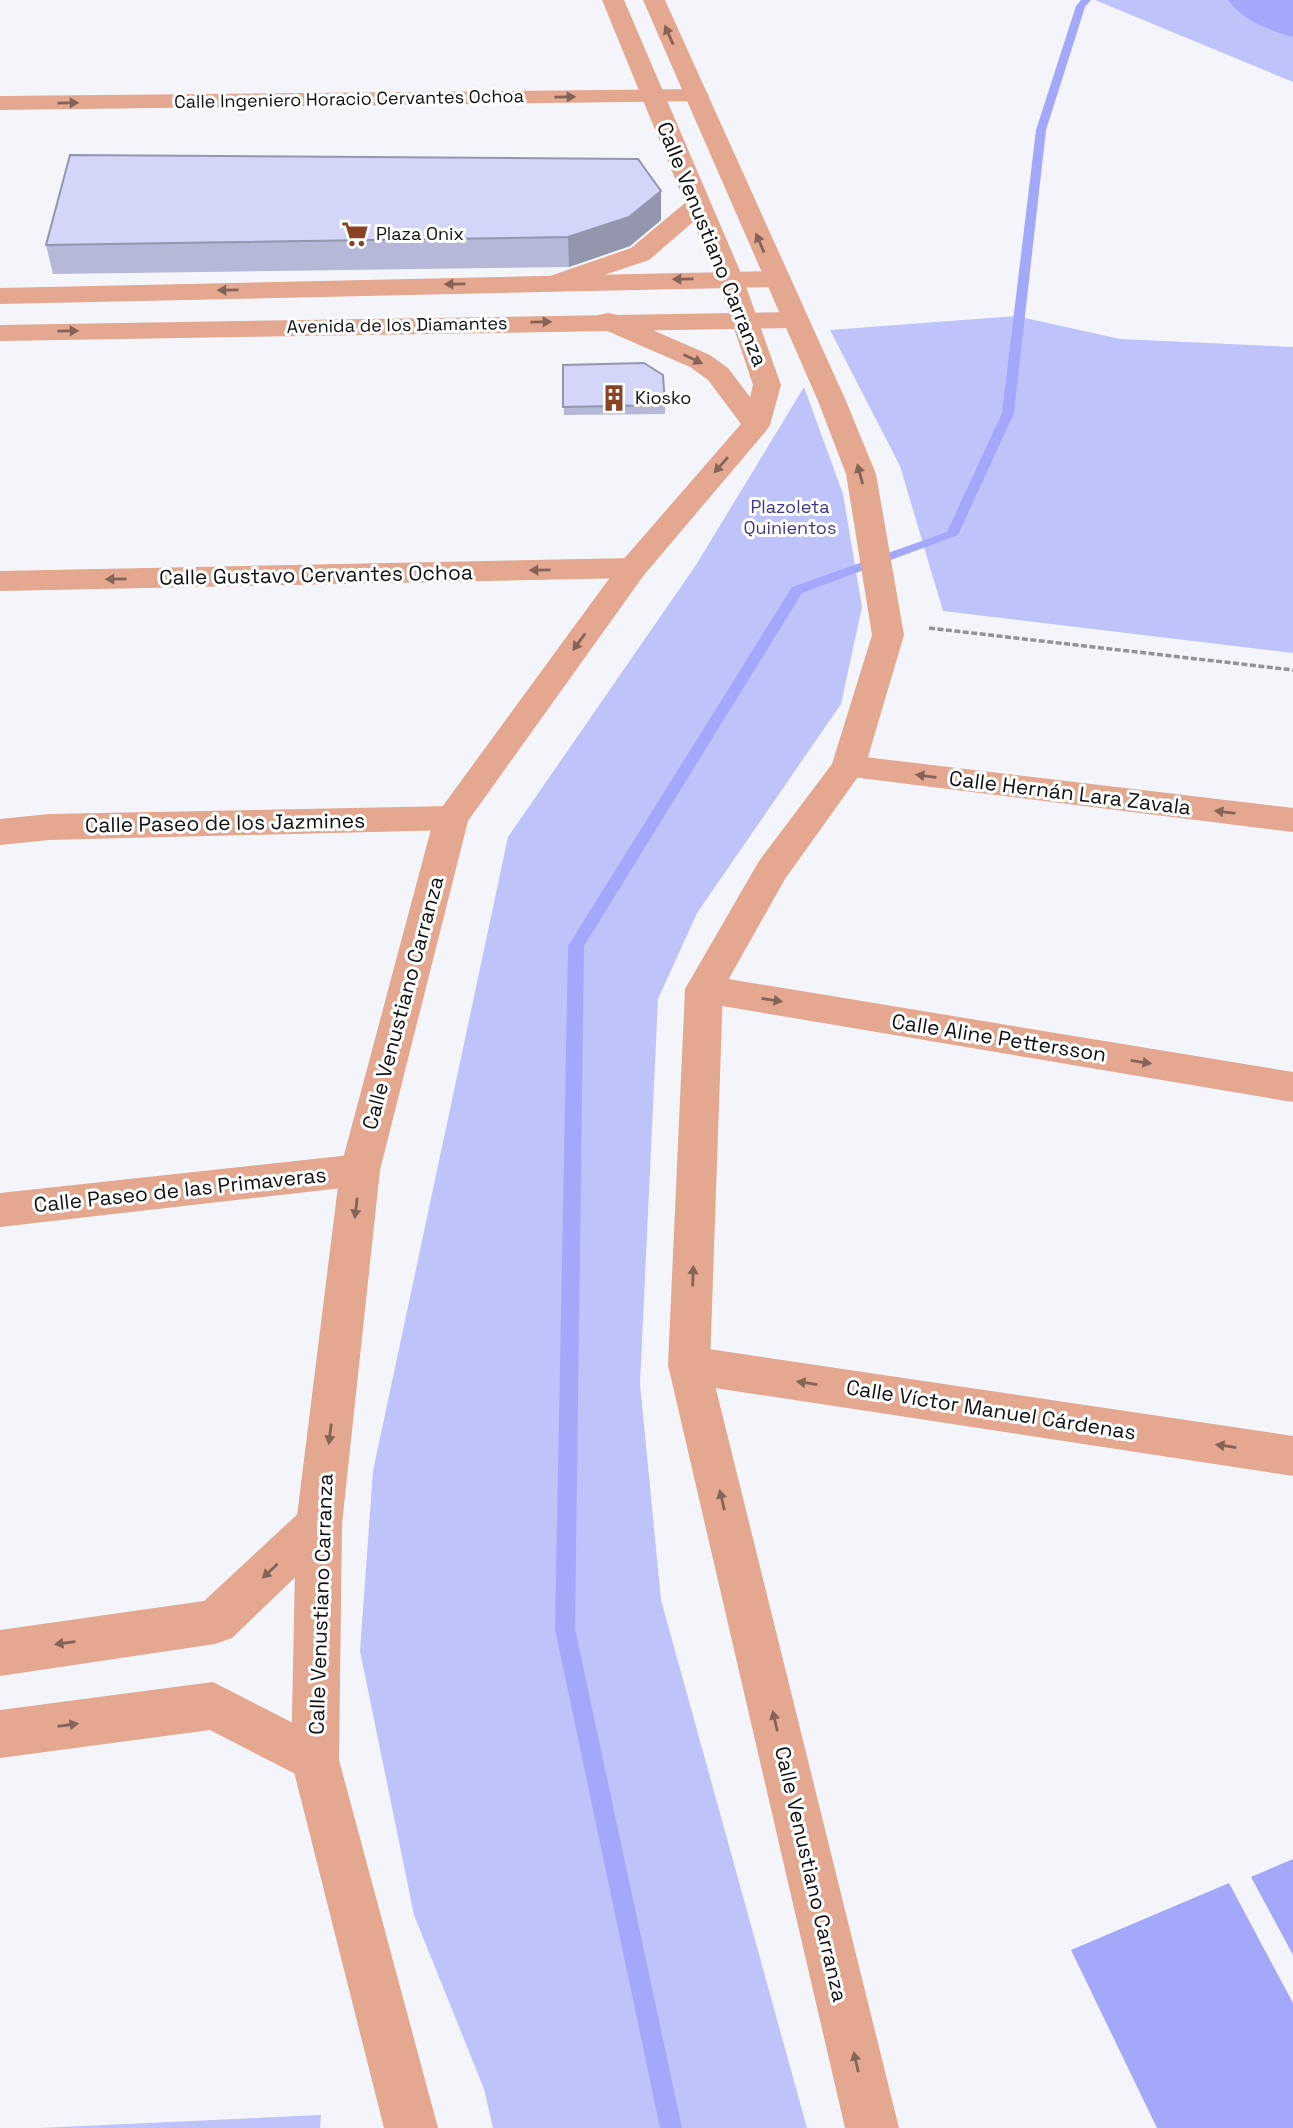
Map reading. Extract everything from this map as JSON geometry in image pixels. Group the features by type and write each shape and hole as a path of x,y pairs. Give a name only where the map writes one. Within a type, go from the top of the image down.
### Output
{"street":[{"name":"Calle Venustiano Carranza","path":"411,2128 315,1760 319,1524 360,1170 451,818 633,568 756,425 767,385 730,278 651,96 613,0"},
{"name":"Calle Venustiano Carranza","path":"654,0 861,474 888,635 848,766 772,870 704,989 690,1365 872,2128"},
{"name":"Calle Ingeniero Horacio Cervantes Ochoa","path":"0,103 697,96"},
{"path":"559,282 640,254 698,205"},
{"name":"Avenida de los Diamantes","path":"0,296 776,279"},
{"name":"Avenida de los Diamantes","path":"0,333 794,320"},
{"path":"608,321 718,374 756,425"},
{"name":"Calle Gustavo Cervantes Ochoa","path":"0,581 633,568"},
{"name":"Calle Hernán Lara Zavala","path":"848,766 1293,820"},
{"name":"Calle Paseo de los Jazmines","path":"0,832 49,827 451,818"},
{"name":"Calle Aline Pettersson","path":"704,989 1293,1087"},
{"name":"Calle Paseo de las Primaveras","path":"0,1210 360,1170"},
{"name":"Calle Víctor Manuel Cárdenas","path":"690,1365 1293,1456"},
{"path":"0,1653 215,1622 319,1524"},
{"path":"0,1734 213,1706 315,1760"}],"path":[{"path":"882,604 1293,670"}],"green space":[{"path":"1095,0 1293,0 1293,82"},
{"path":"1016,316 1120,339 1293,347 1293,653 943,611 900,466 830,330"},
{"name":"Plazoleta Quinientos","path":"804,387 843,494 862,607 841,704 697,913 658,999 640,1384 661,1600 807,2128 493,2128 484,2089 414,1915 360,1651 373,1471 508,837 696,565"},
{"path":"321,2115 320,2128 39,2128"}],"shaded area":[{"path":"1293,1859 1293,1955 1251,1877"},
{"path":"1229,1883 1293,2003 1293,2128 1157,2128 1071,1950"}],"building":[{"name":"Plaza Onix","path":"70,155 638,159 661,191 629,217 568,237 46,245"},
{"name":"Kiosko","path":"644,363 663,375 665,405 563,407 563,365"}],"waterway":[{"path":"671,2128 565,1629 576,946 797,590 952,535 1008,413 1041,130 1081,6 1086,0"},
{"path":"1254,0 1293,21"}],"place":[{"name":"Plaza Onix","path":"355,234"},
{"name":"Kiosko","path":"614,398"}]}
